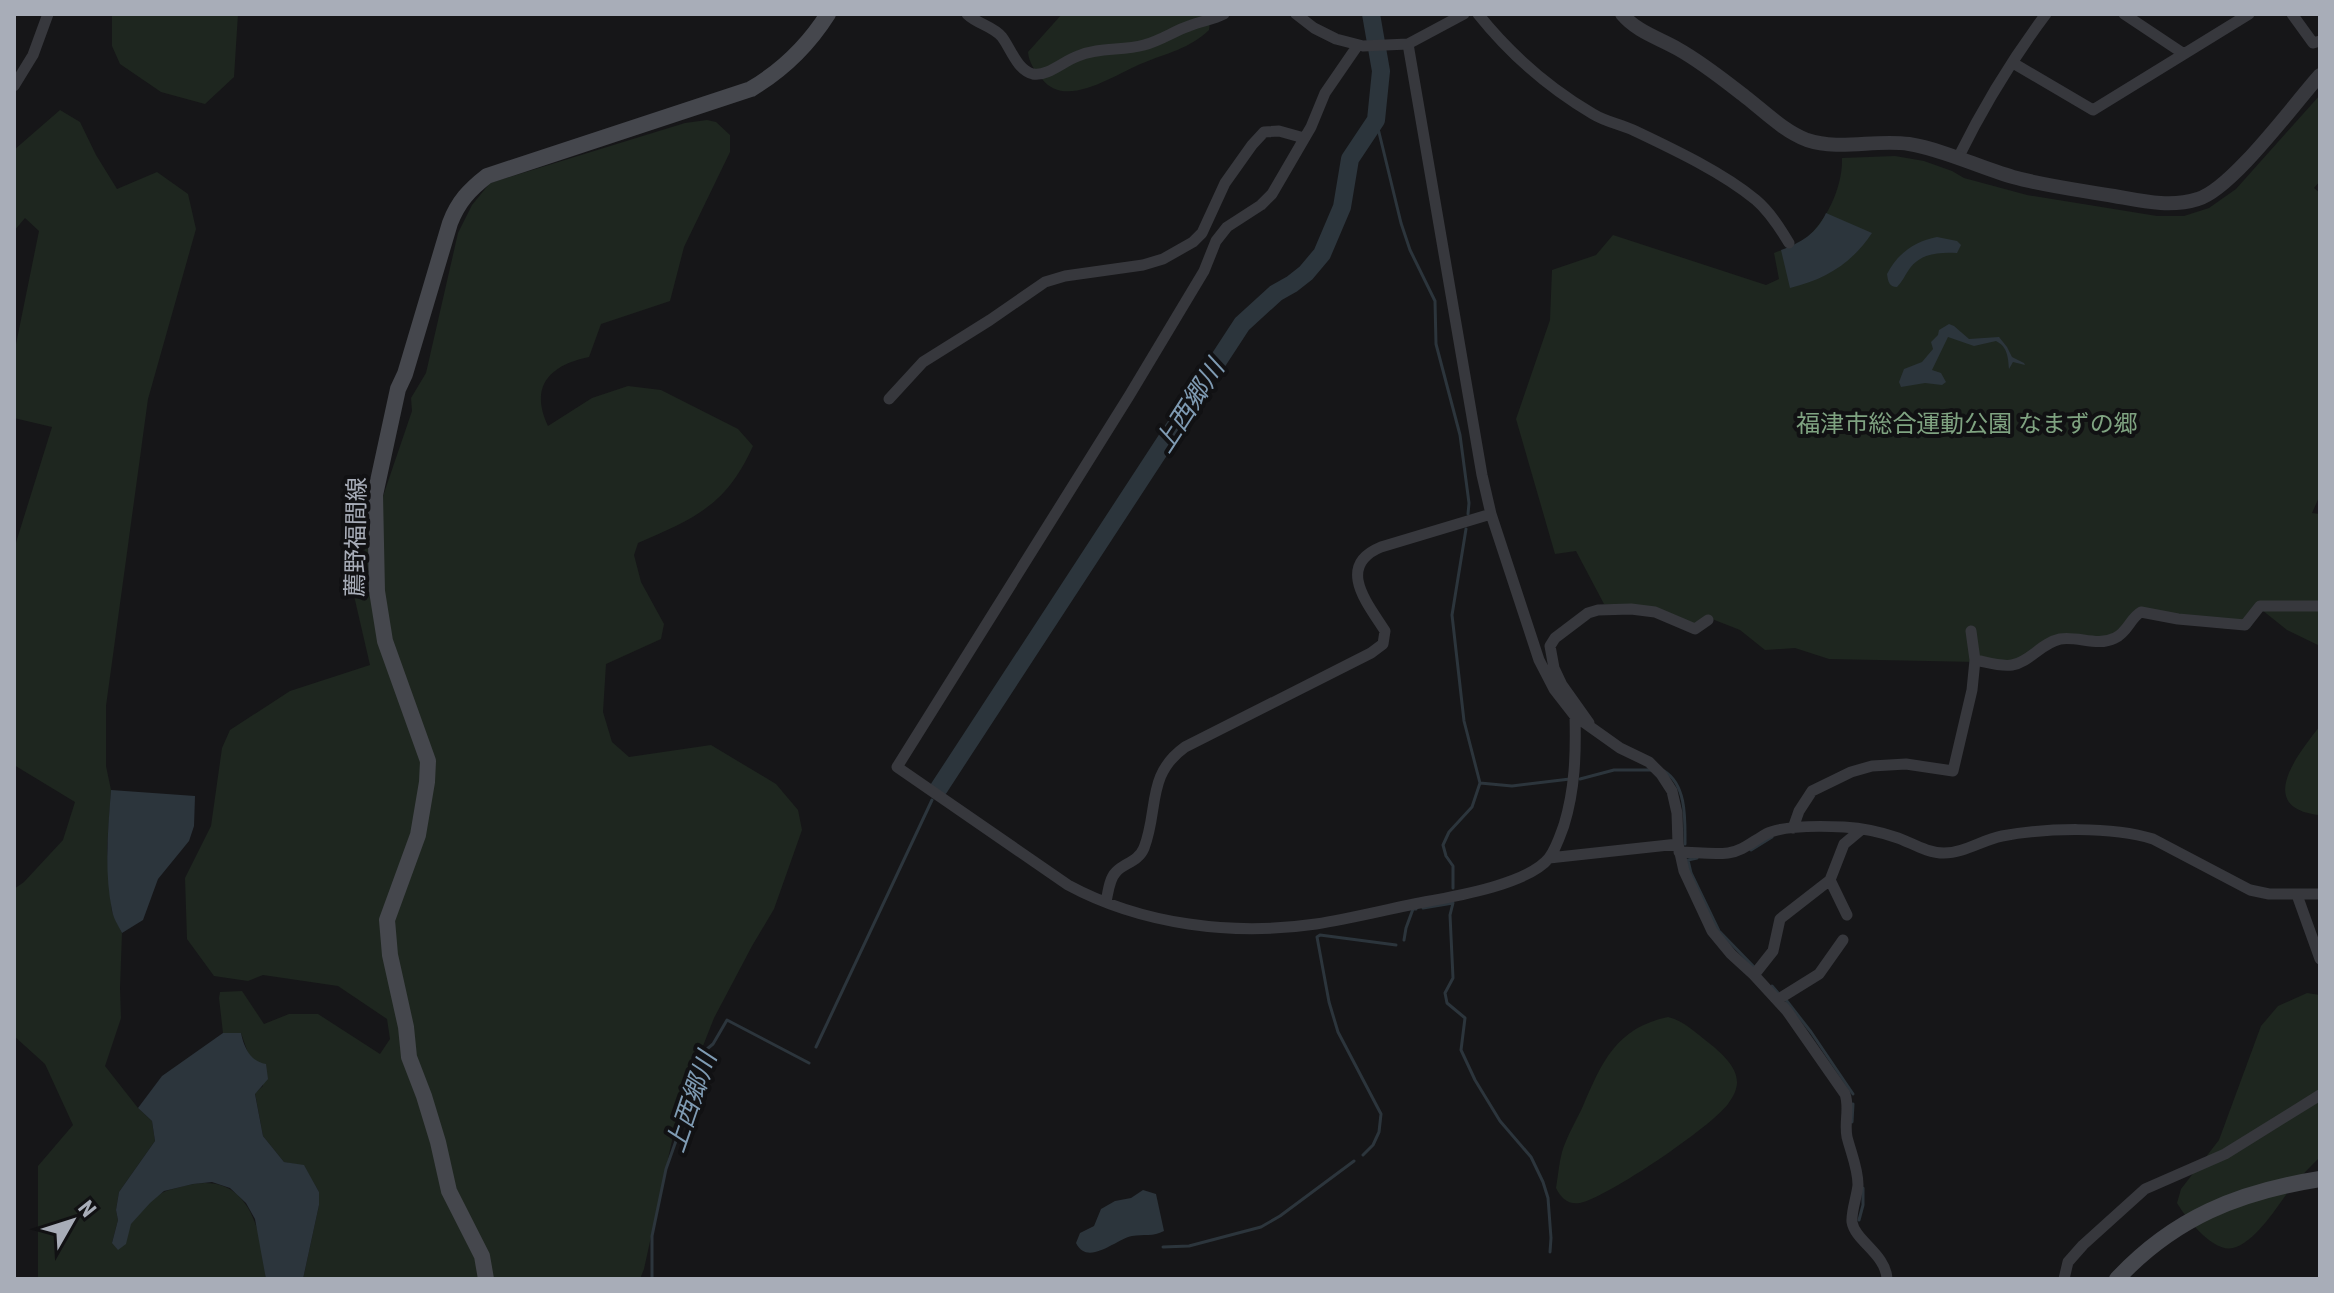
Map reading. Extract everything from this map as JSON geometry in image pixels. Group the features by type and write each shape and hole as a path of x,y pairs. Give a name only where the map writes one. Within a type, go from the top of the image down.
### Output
{"main road":[{"name":"薦野福間線","path":"486,1279 482,1256 449,1191 429,1112 409,1057 406,1027 390,955 387,920 418,835 428,761 379,618 375,495 398,389 450,223 461,199 471,189 487,176 751,89 787,62 816,34 828,14"},
{"path":"2117,1279 2164,1236 2210,1209 2253,1193 2320,1179"}],"street":[{"path":"14,86 33,55 48,14"},
{"path":"967,14 975,22 995,30 1014,58 1035,75 1078,55 1145,45 1224,14"},
{"path":"1296,14 1336,39 1361,45 1408,44 1464,14"},
{"path":"1478,14 1521,61 1594,115 1630,128 1703,166 1756,200 1789,243"},
{"path":"1622,14 1643,32 1700,62 1779,124 1807,140 1844,145 1890,142 1928,148 2012,176 2153,203 2200,199 2216,190 2320,75"},
{"path":"1958,158 1968,136 2046,14"},
{"path":"2124,14 2184,54"},
{"path":"2013,63 2093,110 2249,14"},
{"path":"2292,14 2313,43 2320,41"},
{"path":"1408,44 1482,475 1491,514 1539,660 1554,689 1575,716 1658,770 1672,791 1677,813 1678,848 1690,886 1712,931 1777,1000 1807,1037 1845,1094 1848,1106 1846,1134 1858,1179 1852,1222 1883,1264 1887,1279"},
{"path":"1361,45 1325,93 1311,127 1272,194 1261,205 1236,220 1216,241 1204,271 1129,396 897,767 1068,885 1091,897 1141,914 1214,927 1242,929 1318,924 1466,894 1524,874 1549,858 1678,848 1728,853 1767,833 1793,828 1862,829 1942,853 1999,837 2040,830 2072,829 2140,835 2250,890 2269,894 2320,894"},
{"path":"889,399 923,362 1045,282 1065,276 1143,265 1163,259 1193,242 1202,233 1225,183 1264,132 1279,131 1304,138"},
{"path":"1106,902 1112,877 1117,870 1134,861 1145,846 1161,773 1173,755 1383,644 1385,631 1363,598 1357,582 1362,559 1381,547 1491,514"},
{"path":"1975,660 2010,666 2058,640 2107,641 2127,630 2135,615 2141,612 2245,625 2260,606 2320,606"},
{"path":"1593,730 1554,668 1550,646 1555,638 1588,613 1598,610 1655,612 1695,629 1708,620"},
{"path":"1793,828 1799,811 1812,791 1851,772 1872,766 1906,764 1953,771 1972,690 1975,660 1971,631"},
{"path":"1549,858 1570,806 1574,782 1575,716"},
{"path":"1754,975 1773,951 1780,919 1830,880 1844,844 1862,829"},
{"path":"1830,880 1847,915"},
{"path":"2297,895 2320,959"},
{"path":"1777,1000 1819,974 1843,940"},
{"path":"2064,1279 2068,1262 2083,1245 2145,1189 2225,1154 2320,1095"}],"green space":[{"path":"112,14 238,14 234,77 205,104 161,92 120,64 112,46"},
{"path":"1062,14 1211,14 1209,30 1186,46 1091,87 1064,91 1052,88 1042,79 1033,67 1028,52"},
{"name":"福津市総合運動公園 なまずの郷","path":"2320,95 2320,181 2314,188 2320,193 2320,495 2312,513 2320,514 2320,646 2287,630 2262,610 2250,628 2228,629 2142,615 2128,634 2056,643 2026,663 1829,659 1795,648 1765,650 1740,630 1707,617 1696,624 1638,606 1604,604 1576,551 1555,554 1516,419 1550,320 1552,270 1596,255 1613,235 1766,285 1779,279 1774,253 1803,241 1819,225 1832,204 1840,181 1842,158 1895,156 1924,161 1964,178 2027,195 2157,216 2184,216 2209,208 2236,189"},
{"path":"60,110 80,122 117,189 157,172 188,194 196,229 148,399 106,706 106,766 111,790 107,848 109,882 112,912 122,933 121,1018 105,1066 152,1121 155,1141 119,1192 118,1220 112,1243 145,1207 166,1191 206,1183 224,1186 248,1207 260,1241 266,1279 38,1279 38,1166 73,1125 45,1064 14,1036 14,889 63,840 75,802 14,765 14,549 52,427 14,418 14,354 39,231 25,218 14,231 14,150"},
{"path":"716,122 730,135 730,152 684,247 670,301 601,324 589,357 554,372 542,389 541,399 548,426 592,398 628,386 661,390 738,429 753,446 732,483 707,508 638,543 634,555 641,582 664,624 661,639 606,664 603,712 612,742 629,757 711,745 776,784 798,810 802,830 774,909 714,1018 680,1104 640,1279 303,1279 319,1192 304,1166 284,1162 263,1136 255,1093 263,1086 257,1063 248,1053 241,1033 223,1033 220,992 242,991 264,1024 289,1014 318,1014 380,1054 390,1039 387,1019 338,986 263,975 248,981 214,976 187,939 185,878 211,826 222,748 230,730 290,691 370,665 352,587 412,411 411,398 426,373 458,233 472,205 490,183 685,123"},
{"path":"2320,726 2320,815 2300,810 2289,802 2285,791 2293,765"},
{"path":"2307,993 2320,995 2320,1157 2251,1238 2233,1248 2225,1248 2209,1240 2187,1217 2177,1203 2181,1189 2219,1140 2261,1026 2278,1006"},
{"path":"1668,1017 1690,1028 1727,1060 1736,1076 1733,1096 1718,1115 1702,1128 1635,1175 1594,1198 1580,1203 1568,1202 1556,1188 1561,1156 1597,1075 1623,1038 1650,1022"}],"shaded area":[{"path":"1826,213 1872,233 1837,269 1790,288 1781,250 1808,236"},
{"path":"1937,237 1957,241 1961,245 1957,253 1924,257 1913,265 1897,287 1891,285 1887,274 1901,255 1921,242"},
{"path":"1949,324 1969,339 1999,337 2012,357 2025,365 2013,362 2009,369 2005,350 1996,341 1974,346 1948,337 1932,370 1941,373 1946,382 1942,385 1925,383 1901,387 1899,382 1904,369 1922,362 1933,349 1931,342 1939,330"},
{"path":"111,790 195,796 194,826 189,841 158,879 143,920 122,933 113,913 108,880"},
{"path":"223,1033 241,1033 249,1053 266,1064 268,1079 255,1094 263,1136 284,1162 304,1165 319,1192 303,1279 266,1279 255,1219 246,1203 230,1188 212,1182 164,1191 131,1224 126,1244 118,1250 112,1243 118,1220 119,1192 155,1141 152,1121 138,1108 162,1076"},
{"path":"1143,1190 1156,1194 1164,1231 1125,1238 1095,1252 1081,1250 1076,1243 1080,1233 1094,1226 1101,1209"}],"waterway":[{"name":"上西郷川","path":"939,788 1242,324 1276,293 1306,273 1322,254 1342,207 1350,159 1376,120 1381,71 1371,14"},
{"path":"1376,120 1401,223 1410,250 1435,301 1436,344 1460,435 1468,514"},
{"path":"1453,888 1453,866 1443,845 1449,832 1472,807 1480,783 1464,721 1452,615 1466,529"},
{"path":"1580,779 1614,770 1653,770"},
{"path":"1664,771 1672,777 1681,794 1685,844"},
{"path":"1480,783 1512,786 1570,779"},
{"name":"上西郷川","path":"816,1047 932,800"},
{"path":"1751,850 1772,837"},
{"path":"1697,858 1688,860 1691,873 1719,931 1755,968"},
{"path":"1423,908 1453,903 1450,915 1453,978 1445,993 1447,1003 1465,1018 1461,1050 1475,1080 1500,1121 1531,1157 1543,1182 1548,1198 1550,1252"},
{"path":"1404,940 1413,909 1416,909"},
{"path":"1363,1155 1373,1145 1379,1132 1381,1114 1338,1032 1317,937 1396,945"},
{"path":"1772,986 1778,993"},
{"path":"1786,1000 1853,1094"},
{"name":"上西郷川","path":"652,1279 652,1236 666,1169 688,1107 701,1054 713,1044 727,1020 809,1063"},
{"path":"1852,1122 1853,1104"},
{"path":"1163,1247 1189,1246 1261,1227 1354,1161"},
{"path":"1859,1220 1863,1188"}]}
